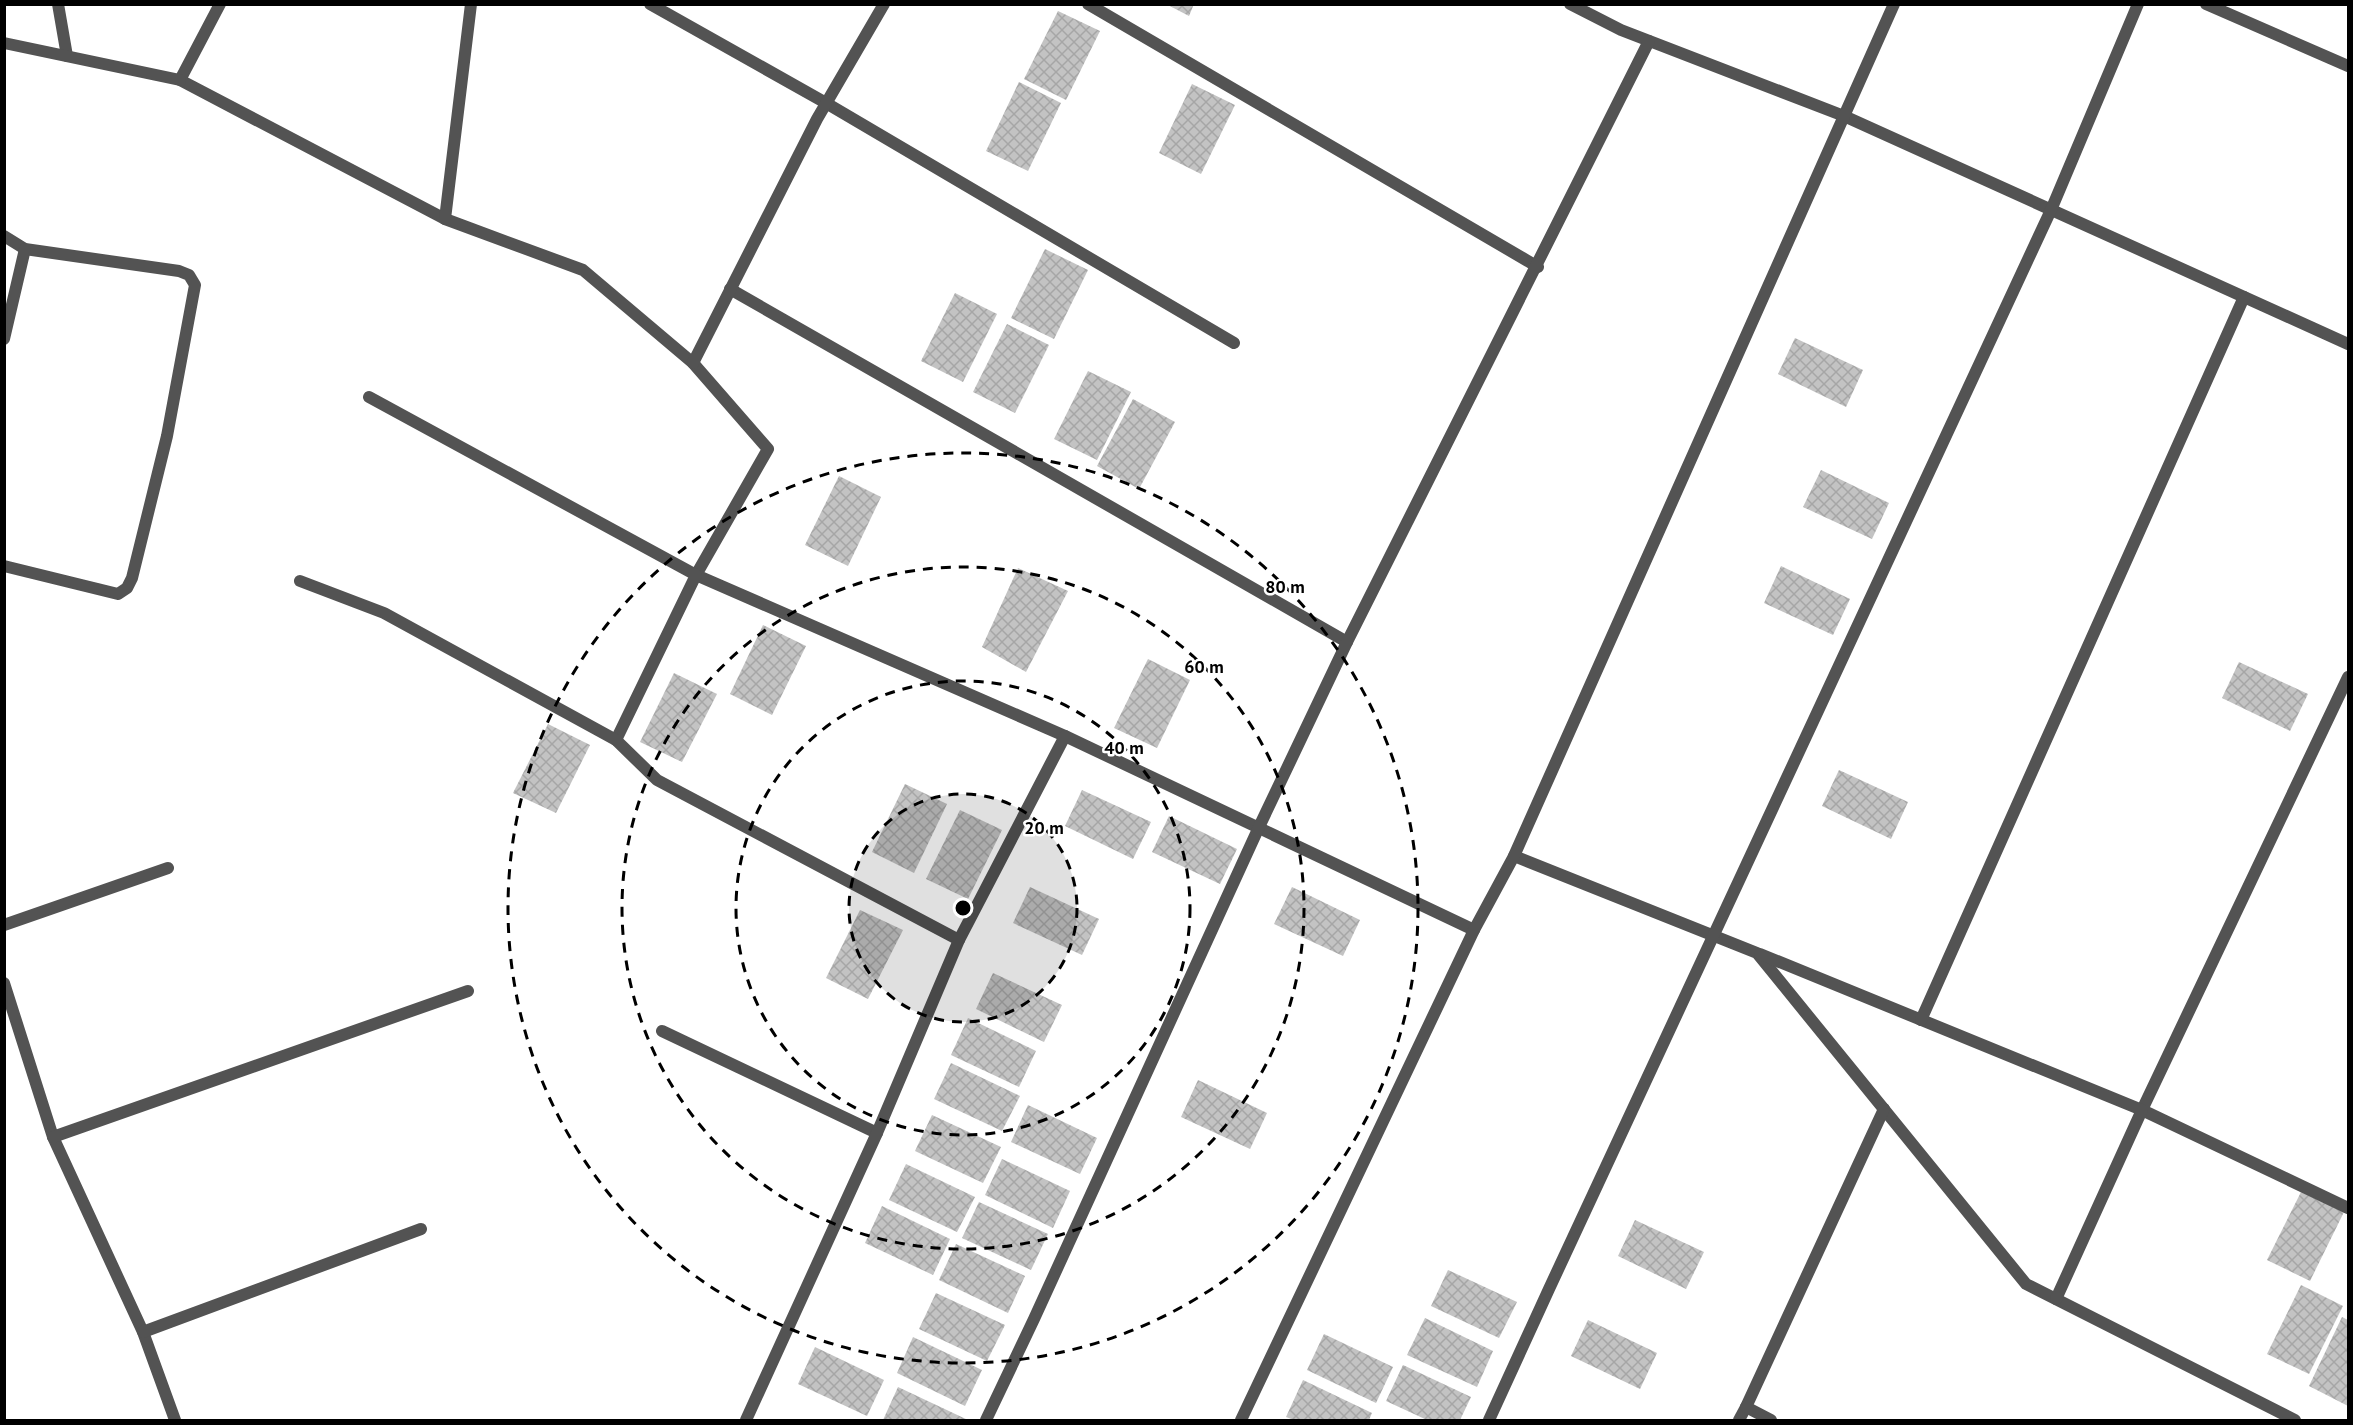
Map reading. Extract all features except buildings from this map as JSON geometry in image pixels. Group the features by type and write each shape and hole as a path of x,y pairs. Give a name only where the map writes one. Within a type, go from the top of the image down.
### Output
{"street":[{"path":"58,4 67,56"},
{"path":"180,80 220,4"},
{"path":"445,219 471,4"},
{"path":"650,4 826,103 1234,343"},
{"path":"693,363 826,103 884,4"},
{"path":"1088,4 1538,267"},
{"path":"1570,4 1649,41 1844,116 2349,344"},
{"path":"1241,1420 1474,930 1514,856 1894,4"},
{"path":"1490,1420 2051,210 2138,4"},
{"path":"2206,4 2349,66"},
{"path":"986,1420 1259,827 1347,642 1538,267 1649,41"},
{"path":"4,43 180,80 445,219 583,270 693,363 768,449 696,575 616,740"},
{"path":"4,236 25,249 179,271 189,275 195,285 166,436 132,578 127,588 118,594 99,591 4,566"},
{"path":"4,339 25,249"},
{"path":"730,289 1347,642"},
{"path":"1921,1020 2244,297"},
{"path":"369,397 696,575 1065,736 1474,930"},
{"path":"300,581 384,613 616,740 657,780 959,940"},
{"path":"2056,1299 2142,1110 2349,676"},
{"path":"746,1420 877,1132 959,940 1065,736"},
{"path":"1514,856 2142,1110 2349,1208"},
{"path":"4,925 168,868"},
{"path":"1757,953 2026,1284 2295,1420"},
{"path":"4,983 53,1137 143,1332 175,1420"},
{"path":"53,1137 468,991"},
{"path":"662,1031 877,1132"},
{"path":"1739,1420 1884,1109"},
{"path":"143,1332 421,1229"},
{"path":"1746,1407 1771,1420"}]}
